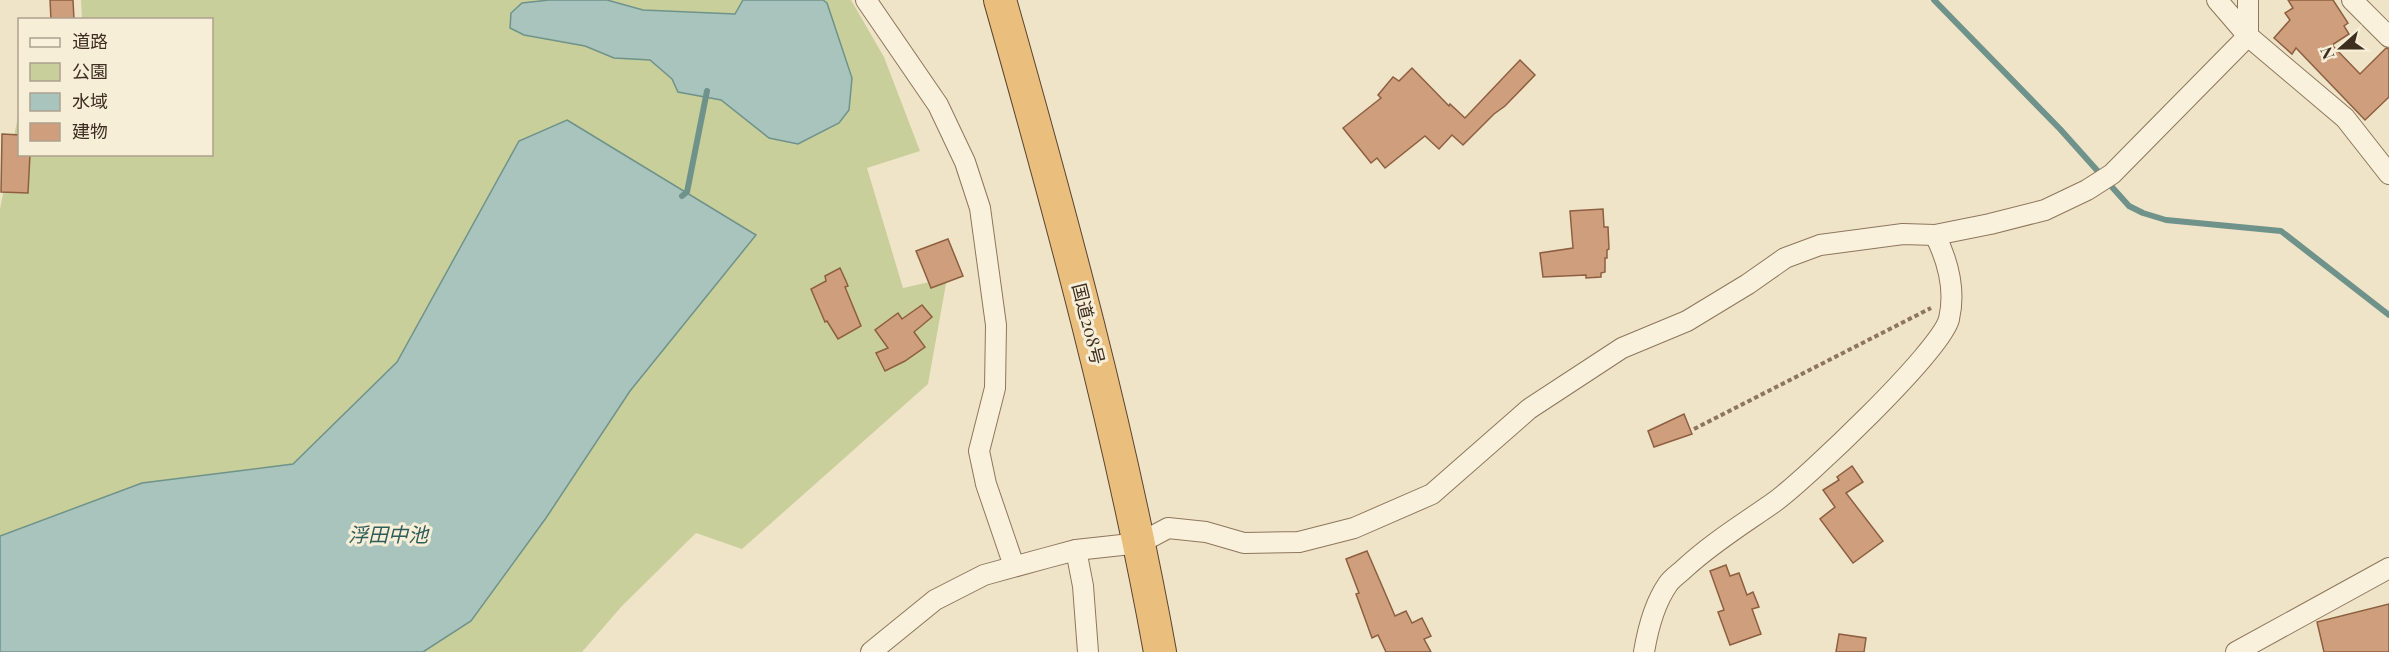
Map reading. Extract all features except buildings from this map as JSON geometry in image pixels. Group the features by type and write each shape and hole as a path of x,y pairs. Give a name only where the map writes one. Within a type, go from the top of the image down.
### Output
{"highway":[{"name":"国道208号","path":"1000,0 1083,298 1140,543 1160,652"}],"street":[{"path":"866,0 938,105 964,162 980,208 996,325 995,388 979,451 986,484 1014,566"},
{"path":"2217,0 2248,36 2345,118 2389,174"},
{"path":"871,652 935,600 984,575 1076,550 1140,543 1168,528 1206,532 1244,543 1299,542 1354,528 1432,494 1529,409 1622,348 1687,321 1748,284 1785,258 1820,245 1904,234 1935,235 2045,210 2094,186 2112,174 2248,36 2248,0"},
{"path":"2352,0 2389,37"},
{"path":"1644,652 1650,622 1669,583 1706,549 1776,501 1824,459 1890,394 1938,338 1949,321 1953,297 1947,258 1935,235"},
{"path":"1076,550 1083,586 1088,652"},
{"path":"2236,652 2389,568"}],"path":[{"path":"1694,429 1953,297"}],"green space":[{"path":"81,0 851,0 884,57 920,151 867,168 903,288 947,278 928,384 742,549 696,533 622,606 582,652 0,652 0,209 18,116 18,156 213,156 213,18 82,18"}],"water":[{"path":"549,0 607,0 643,10 735,14 743,0 823,0 827,3 852,78 849,110 839,123 798,144 769,138 721,100 678,92 672,79 650,60 614,58 585,46 524,35 510,28 511,13 522,3"},
{"name":"浮田中池","path":"567,120 756,235 630,391 546,518 471,621 423,652 0,652 0,536 142,483 293,464 397,362 519,141"}],"waterway":[{"path":"1934,0 2060,129 2129,206 2166,220 2281,231 2389,315"},
{"path":"682,196 687,192 707,91"}]}
